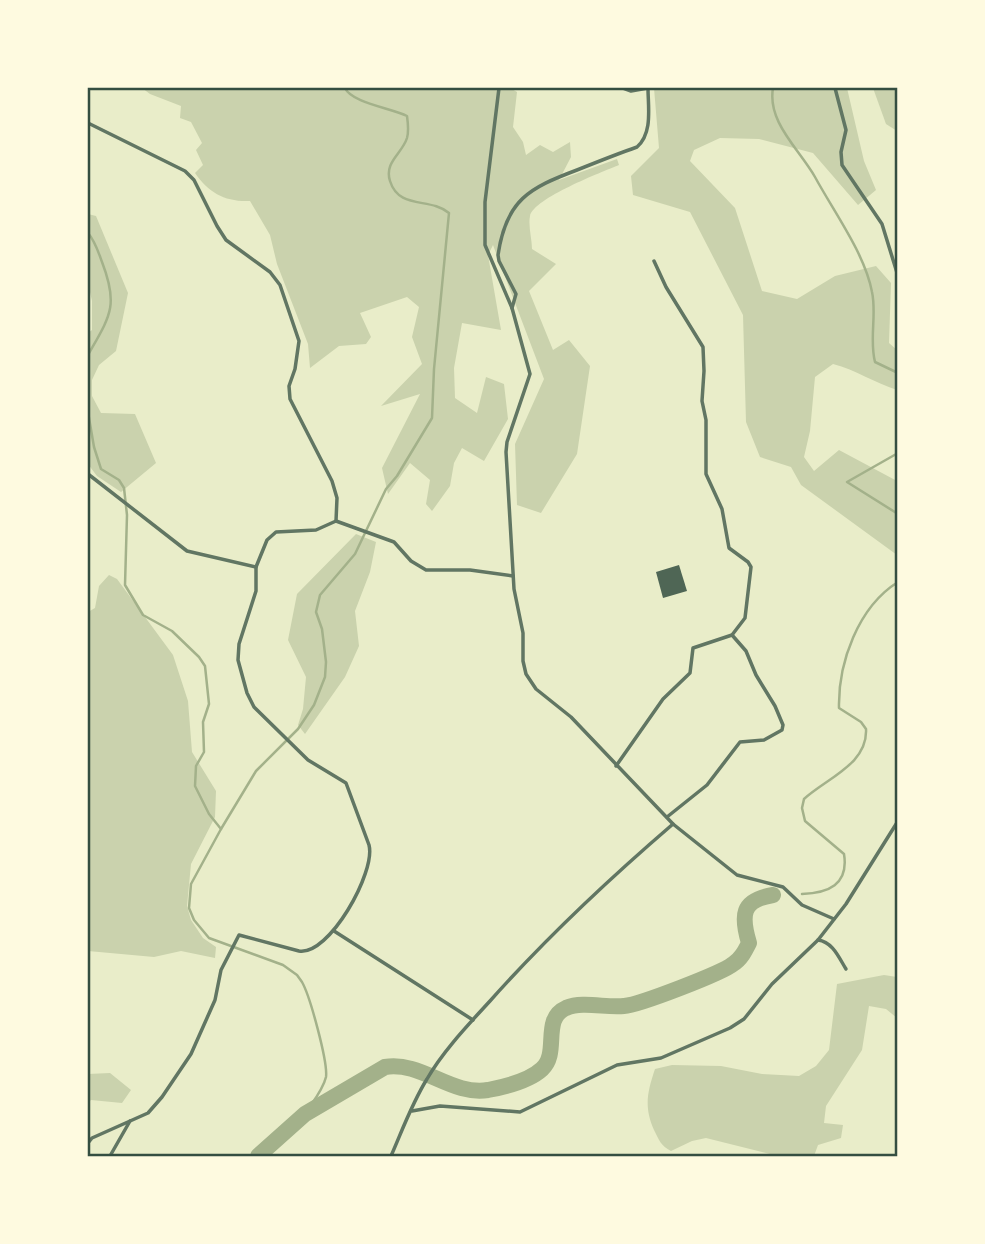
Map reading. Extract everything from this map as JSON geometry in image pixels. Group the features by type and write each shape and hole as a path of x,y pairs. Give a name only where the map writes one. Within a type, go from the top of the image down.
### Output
{"street":[{"path":"499,88 485,202 484,237 486,251 512,308 530,374 506,447 513,576 523,633 526,674 536,689 571,718 673,824 737,875 783,887 802,905 834,919"},
{"path":"512,308 516,294 498,255 511,214 522,198 536,186 642,143 648,129 648,88 641,91 623,88"},
{"path":"835,88 846,130 841,152 842,165 882,224 898,276"},
{"path":"88,123 185,171 194,180 226,240 270,272 280,285 299,341 295,369 289,386 290,399 332,481 337,498 336,521"},
{"path":"616,766 663,699 690,673 693,648 732,635 745,618 751,567 730,548 722,509 706,474 706,419 702,401 704,347 666,287 654,261"},
{"path":"88,474 187,551 256,567"},
{"path":"88,1143 92,1138 148,1113 191,1054 215,1000 221,970 239,935 305,953 334,931 365,880 372,854 346,783 308,760 254,707 247,693 238,660 239,644 256,591 256,567 263,546 276,532 316,530 336,521 394,542 411,561 426,570 470,570 513,576"},
{"path":"667,817 707,785 740,742 764,740 782,730 783,725 775,706 756,676 746,651 732,635"},
{"path":"412,1111 440,1106 520,1112 617,1065 661,1058 730,1028 744,1019 772,984 818,940 898,821"},
{"path":"391,1157 425,1081 473,1020 533,952 673,824"},
{"path":"891,831 898,831"},
{"path":"334,931 473,1020"},
{"path":"818,940 825,941 835,951 846,969"},
{"path":"110,1157 130,1121"}],"green space":[{"path":"142,88 510,88 517,92 513,127 523,142 526,155 540,145 553,152 570,142 571,157 559,180 617,159 619,165 555,194 543,201 530,216 532,249 556,264 529,291 553,350 569,340 590,366 577,454 541,513 517,505 515,444 544,379 493,245 488,255 501,330 462,323 454,368 455,398 477,413 486,377 504,384 508,419 484,461 462,448 454,463 450,486 432,511 426,504 430,480 410,463 388,494 382,468 420,394 381,406 422,364 412,337 419,307 407,297 360,313 371,337 366,344 339,346 310,368 308,344 277,264 270,235 250,201 225,198 206,186 195,173 203,165 196,150 202,143 191,122 180,118 181,106"},
{"path":"654,88 847,88 864,161 876,190 858,205 813,153 759,139 720,138 694,150 690,161 735,208 762,291 797,299 835,276 876,266 891,283 889,343 897,350 897,390 833,364 815,377 810,431 804,457 814,471 839,450 897,481 897,555 801,485 791,467 760,457 746,422 743,315 690,212 633,195 631,176 659,148"},
{"path":"873,88 897,88 897,131 886,124"},
{"path":"88,214 96,216 128,293 116,351 99,365 92,380 92,396 101,413 135,414 156,463 121,492 97,476 88,464 88,333 92,330 92,301 88,283"},
{"path":"356,534 376,542 370,572 355,611 359,646 345,677 305,734 298,725 303,709 306,677 288,640 297,594"},
{"path":"109,575 117,579 173,655 188,701 192,752 216,791 215,817 191,864 187,906 191,920 203,938 216,947 215,958 181,951 154,957 88,951 88,612 95,608 99,586"},
{"path":"884,975 897,977 897,1018 886,1009 869,1006 862,1050 826,1106 824,1123 843,1125 841,1138 818,1145 814,1156 778,1156 706,1138 671,1151 661,1142 651,1122 648,1107 655,1069 672,1065 721,1066 762,1074 799,1076 816,1066 829,1050 837,984"},
{"path":"110,1073 131,1090 122,1103 91,1100 88,1103 88,1074"}],"building":[{"path":"679,565 687,591 663,598 656,572"}],"waterway":[{"path":"221,829 256,771 298,729 314,705 325,677 326,662 322,629 316,612 320,595 355,554 386,489 397,476 432,418 449,213 433,205 400,196 390,181 391,163 407,138 407,116 355,98 345,88"},
{"path":"773,88 772,100 779,124 815,177 863,263 872,292 875,362 898,373"},
{"path":"88,233 93,239 107,277 111,300 107,320 88,355"},
{"path":"88,412 101,469 119,480 124,488 127,515 125,585 143,615 172,631 205,666 209,704 203,722 204,752 196,766 195,786 209,814 221,829 191,884 189,908 194,920 209,938 283,965 302,982 318,1029 326,1069 322,1087 305,1114"},
{"path":"898,453 847,482 898,514"},
{"path":"802,894 828,889 840,880 843,873 844,854 805,821 802,808 804,799 853,761 865,741 866,729 861,722 839,708 842,673 861,621 884,593 898,582"},
{"path":"258,1156 305,1114 385,1067 412,1069 449,1084 474,1090 501,1087 530,1077 547,1062 552,1028 559,1013 566,1008 580,1005 633,1004 726,968 738,960 749,943 745,925 749,905 762,897 773,895"}]}
